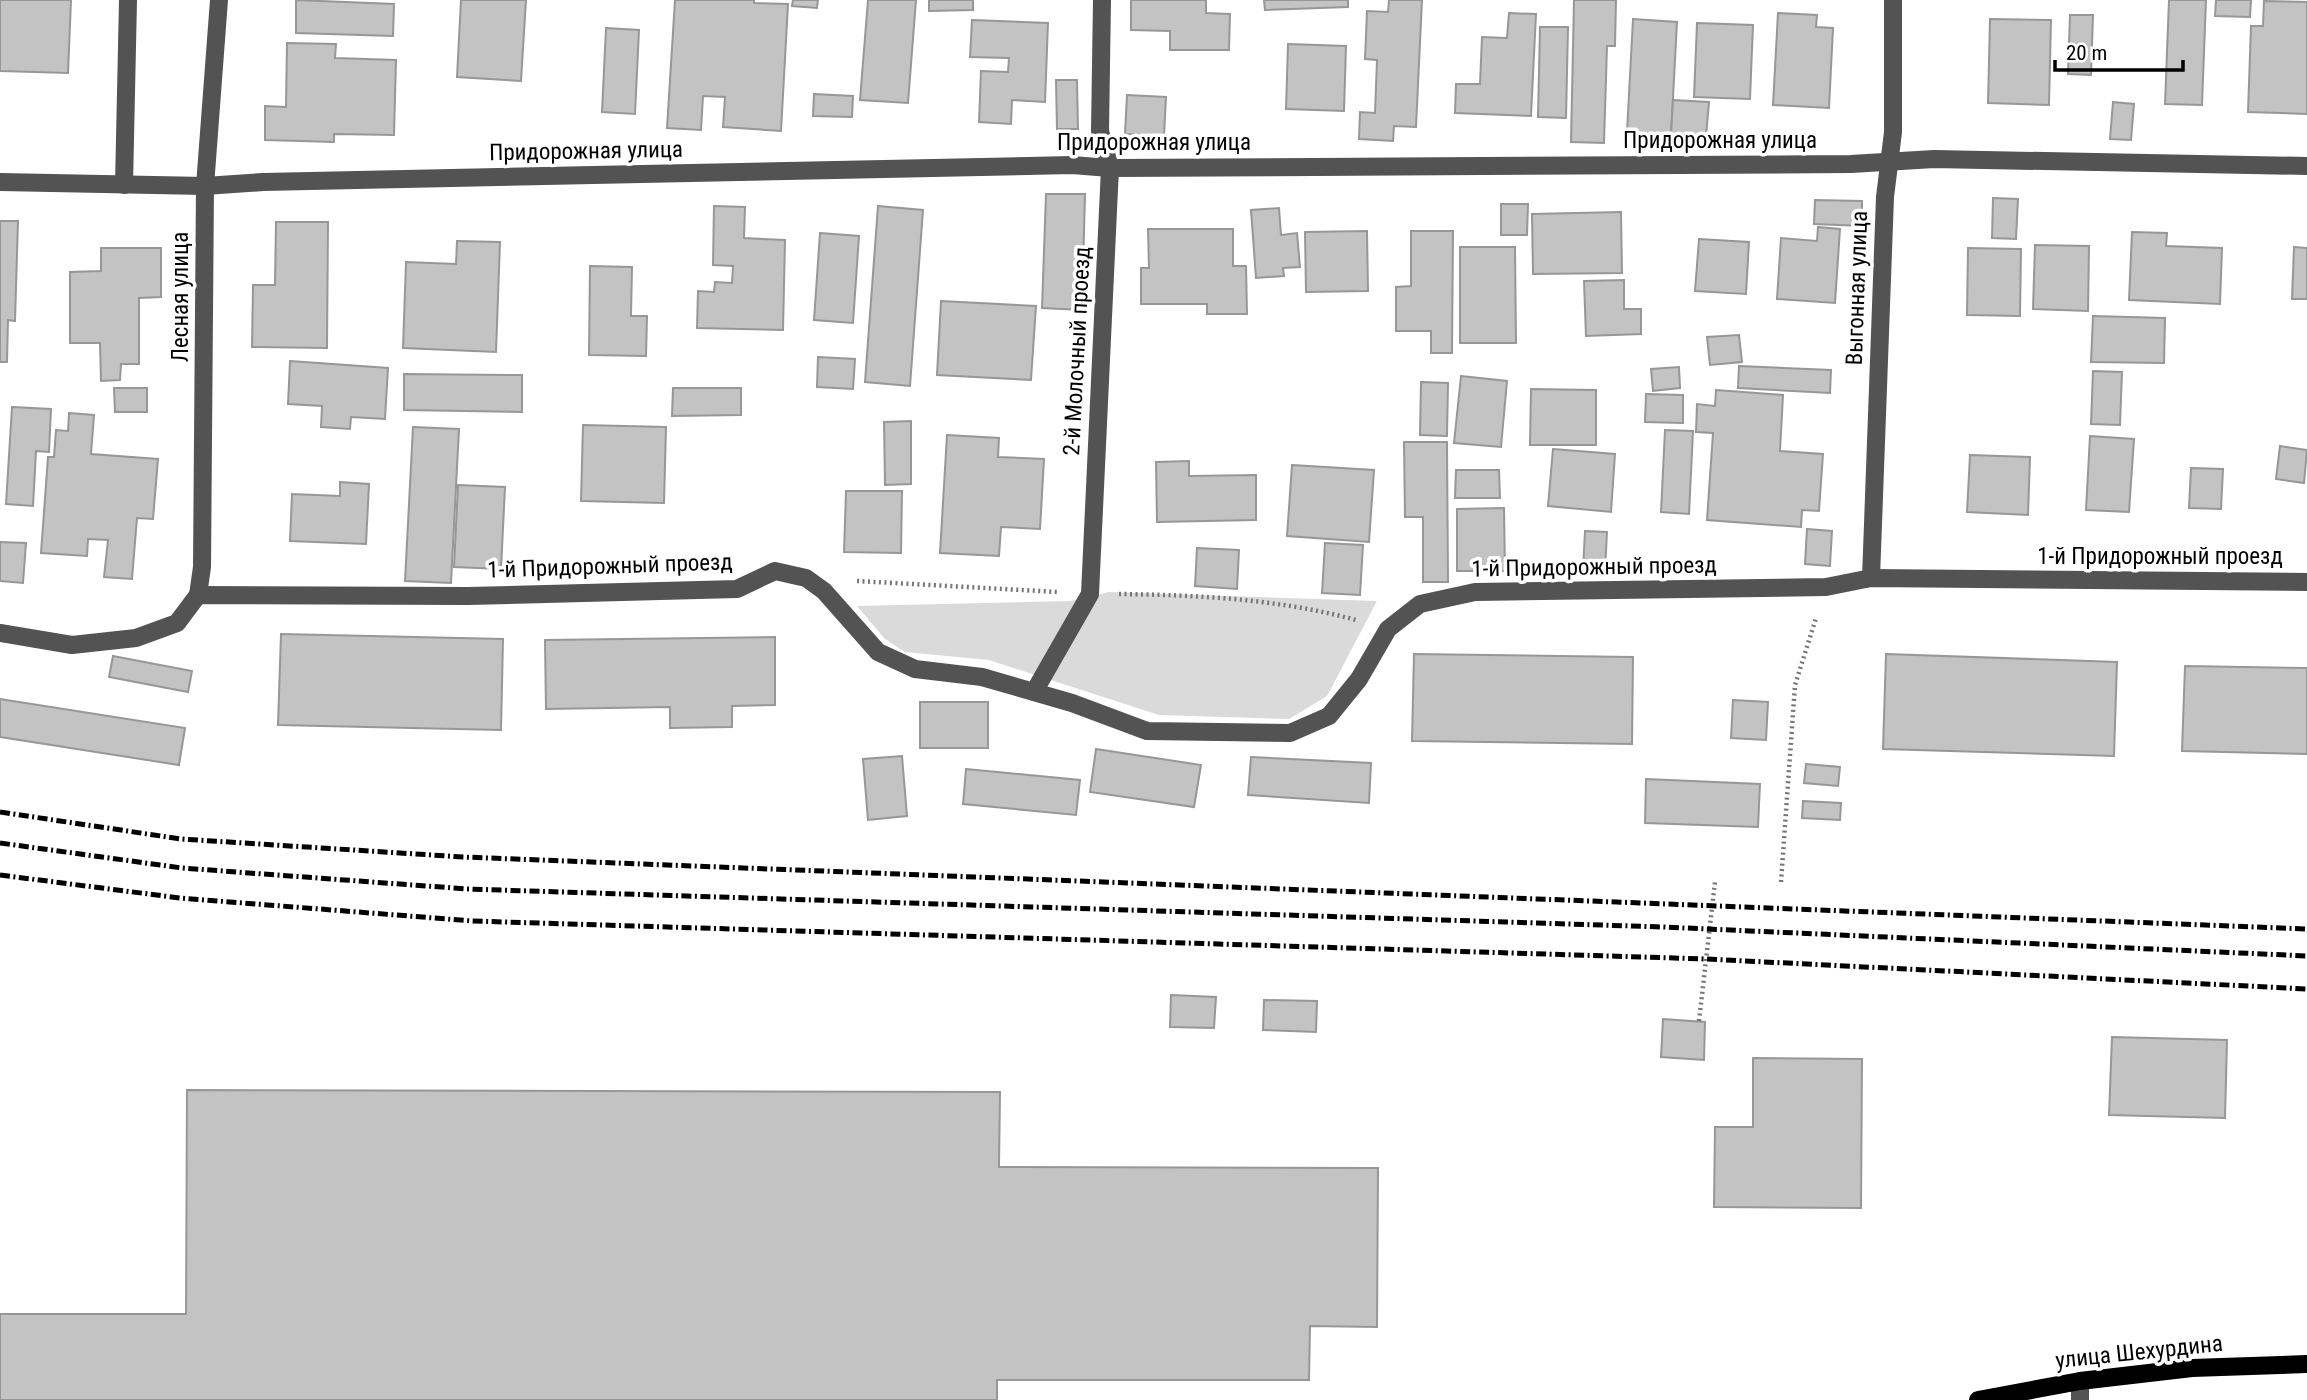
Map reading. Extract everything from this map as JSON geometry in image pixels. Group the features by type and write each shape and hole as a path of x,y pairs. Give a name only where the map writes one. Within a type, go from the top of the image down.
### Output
{"main road":[{"name":"улица Шехурдина","path":"1978,1400 2080,1381 2192,1368 2307,1364"}],"street":[{"path":"124,185 128,0"},
{"name":"Лесная улица","path":"198,594 202,567 205,186 219,0"},
{"name":"2-й Молочный проезд","path":"1034,692 1090,594 1110,168 1100,131 1102,0"},
{"name":"Выгонная улица","path":"1871,578 1885,197 1893,132 1893,0"},
{"name":"Придорожная улица","path":"0,182 205,186 291,181 1058,165 1110,168 1890,162 1934,159 2307,166"},
{"name":"1-й Придорожный проезд","path":"198,594 468,596 737,589 775,571 806,578 824,591 878,652 915,668 982,677 1147,731 1290,733 1329,716 1359,679 1388,629 1420,604 1475,592 1826,587 1871,578 2307,582"},
{"path":"0,633 72,645 136,638 177,623 198,594"},
{"path":"2080,1381 2080,1400"}],"path":[{"path":"1781,882 1795,685 1826,587"},
{"path":"1699,1021 1715,882"}],"shaded area":[{"path":"1109,592 1377,601 1327,696 1289,719 1159,715 989,660 905,652 885,639 857,606 1071,601"}],"building":[{"path":"0,0 71,0 68,73 0,71"},
{"path":"296,0 394,4 393,36 296,33"},
{"path":"461,0 526,0 521,81 457,77"},
{"path":"675,0 754,0 754,3 788,4 781,131 723,127 725,97 703,96 701,130 667,128"},
{"path":"793,0 818,0 817,8 792,6"},
{"path":"868,0 916,0 908,103 860,100"},
{"path":"929,0 973,0 973,10 929,11"},
{"path":"1131,0 1206,0 1206,13 1230,14 1229,50 1170,50 1170,31 1131,30"},
{"path":"1264,0 1348,0 1348,7 1265,10"},
{"path":"1389,0 1422,0 1416,127 1394,126 1393,141 1359,139 1360,112 1375,113 1377,60 1365,59 1367,11 1388,12"},
{"path":"1574,0 1616,0 1615,46 1607,46 1604,143 1571,142"},
{"path":"2169,0 2206,0 2202,105 2165,104"},
{"path":"2216,0 2251,0 2250,17 2215,16"},
{"path":"2264,1 2307,2 2307,114 2248,112 2251,26 2263,26"},
{"path":"1509,13 1536,14 1531,116 1455,113 1456,84 1480,84 1482,37 1507,38"},
{"path":"1778,13 1817,15 1816,27 1833,28 1829,108 1773,105"},
{"path":"2070,15 2093,15 2091,75 2068,74"},
{"path":"1633,19 1677,22 1671,135 1627,132"},
{"path":"1990,19 2051,20 2049,105 1988,103"},
{"path":"972,20 1048,23 1045,102 1012,100 1011,124 979,122 981,71 1008,72 1009,58 970,57"},
{"path":"1697,23 1753,25 1750,99 1694,97"},
{"path":"1540,27 1568,27 1566,118 1538,117"},
{"path":"606,28 639,30 635,114 602,112"},
{"path":"287,43 336,44 335,58 396,60 394,135 334,134 334,142 265,140 265,106 286,107"},
{"path":"1288,44 1346,46 1344,111 1286,109"},
{"path":"1056,80 1077,80 1078,129 1057,129"},
{"path":"814,94 853,96 852,117 813,116"},
{"path":"1127,95 1166,97 1164,136 1125,134"},
{"path":"1673,100 1709,102 1706,137 1671,135"},
{"path":"2113,102 2134,104 2131,140 2110,139"},
{"path":"1046,194 1085,194 1082,310 1042,308"},
{"path":"1993,198 2018,199 2016,239 1992,238"},
{"path":"1815,200 1862,201 1862,226 1814,224"},
{"path":"1501,204 1528,204 1527,235 1501,235"},
{"path":"714,206 745,207 744,238 785,240 783,330 697,328 698,291 714,292 715,282 732,283 733,266 713,265"},
{"path":"878,206 923,210 910,386 865,382"},
{"path":"1279,208 1281,235 1297,233 1300,267 1283,268 1284,276 1256,278 1251,210"},
{"path":"1621,212 1622,273 1533,274 1532,214"},
{"path":"0,221 18,221 15,321 8,320 7,362 0,362"},
{"path":"276,222 328,222 327,348 252,347 253,285 275,285"},
{"path":"1818,227 1840,229 1835,303 1777,299 1781,238 1817,241"},
{"path":"1148,229 1233,229 1233,266 1246,266 1247,314 1207,314 1207,304 1141,304 1141,268 1149,268"},
{"path":"1367,231 1368,291 1306,292 1305,232"},
{"path":"1411,231 1453,231 1452,353 1431,353 1431,331 1396,331 1396,287 1411,286"},
{"path":"2132,232 2167,233 2166,246 2222,248 2220,304 2129,300"},
{"path":"820,233 859,236 853,323 814,320"},
{"path":"1699,239 1749,242 1746,294 1695,291"},
{"path":"457,241 500,242 496,352 403,348 406,262 456,264"},
{"path":"2035,245 2089,246 2088,311 2033,309"},
{"path":"1460,247 1515,247 1516,343 1460,343"},
{"path":"2294,247 2307,248 2307,299 2292,299"},
{"path":"101,248 161,248 161,297 139,298 139,364 121,364 120,380 101,381 100,343 70,343 70,272 101,271"},
{"path":"1968,248 2021,249 2020,316 1967,315"},
{"path":"590,266 632,267 631,316 647,316 646,356 589,355"},
{"path":"1624,280 1624,309 1641,309 1641,334 1586,336 1584,281"},
{"path":"941,301 1036,306 1031,380 937,375"},
{"path":"2093,316 2165,318 2164,363 2091,362"},
{"path":"1739,335 1742,362 1710,365 1707,337"},
{"path":"818,357 855,359 853,389 817,387"},
{"path":"290,361 388,368 385,419 351,417 350,429 321,427 322,406 288,404"},
{"path":"1739,366 1831,370 1830,393 1738,388"},
{"path":"1679,367 1680,388 1653,391 1651,369"},
{"path":"2093,371 2122,372 2120,425 2091,424"},
{"path":"404,374 522,375 522,412 404,410"},
{"path":"1461,376 1507,381 1501,447 1454,443"},
{"path":"1421,382 1448,383 1447,436 1420,435"},
{"path":"114,388 147,388 147,412 115,412"},
{"path":"673,388 741,388 741,415 672,416"},
{"path":"1531,389 1596,390 1596,445 1530,445"},
{"path":"1716,390 1783,395 1780,451 1823,454 1819,511 1802,510 1801,527 1707,520 1713,433 1696,432 1697,404 1715,406"},
{"path":"1646,394 1683,395 1683,423 1645,422"},
{"path":"12,407 51,409 49,452 36,451 33,506 6,504"},
{"path":"69,413 94,415 91,454 158,459 153,519 137,518 132,579 104,577 108,540 88,539 87,556 41,553 48,457 54,457 56,430 68,431"},
{"path":"911,421 911,484 885,485 884,422"},
{"path":"583,425 666,427 664,503 581,501"},
{"path":"413,427 459,429 451,583 405,581"},
{"path":"1665,430 1693,431 1689,514 1661,512"},
{"path":"947,435 999,438 998,457 1044,459 1040,529 1001,527 999,556 940,553"},
{"path":"2090,436 2134,439 2129,512 2086,510"},
{"path":"1404,442 1447,442 1448,582 1423,582 1423,517 1405,517"},
{"path":"2280,446 2307,450 2304,483 2276,479"},
{"path":"1553,449 1615,454 1611,512 1548,506"},
{"path":"1970,455 2030,457 2028,515 1967,512"},
{"path":"1189,461 1189,476 1256,475 1256,520 1157,522 1156,462"},
{"path":"1292,465 1374,470 1369,542 1287,536"},
{"path":"2191,468 2223,469 2221,509 2189,508"},
{"path":"1456,470 1499,470 1500,498 1455,498"},
{"path":"340,482 369,484 366,544 290,541 292,494 340,496"},
{"path":"458,485 505,487 501,569 454,567"},
{"path":"846,491 902,491 901,553 844,552"},
{"path":"1504,508 1505,571 1457,571 1457,509"},
{"path":"1807,529 1832,531 1830,566 1805,564"},
{"path":"1585,531 1607,532 1605,570 1583,569"},
{"path":"0,542 26,543 23,583 0,581"},
{"path":"1325,543 1363,545 1360,595 1322,593"},
{"path":"1197,548 1239,550 1237,589 1195,586"},
{"path":"281,634 503,639 501,730 278,725"},
{"path":"775,637 775,705 732,706 732,727 670,728 670,707 546,709 545,640"},
{"path":"1414,654 1633,657 1632,744 1412,741"},
{"path":"1886,654 2117,662 2114,756 1883,749"},
{"path":"113,656 192,671 188,692 109,677"},
{"path":"2185,666 2307,668 2307,754 2182,751"},
{"path":"0,699 185,728 179,765 0,737"},
{"path":"1733,700 1768,702 1766,740 1731,738"},
{"path":"920,702 988,702 988,748 920,748"},
{"path":"1096,749 1201,765 1194,807 1090,792"},
{"path":"902,756 907,816 868,820 863,759"},
{"path":"1251,757 1371,763 1369,803 1248,795"},
{"path":"1806,764 1840,767 1838,786 1804,783"},
{"path":"966,769 1080,780 1076,815 963,804"},
{"path":"1646,779 1760,784 1758,827 1645,823"},
{"path":"1803,801 1841,803 1840,820 1802,818"},
{"path":"1171,995 1216,997 1214,1028 1170,1027"},
{"path":"1264,1000 1317,1001 1316,1032 1263,1030"},
{"path":"1663,1019 1705,1022 1704,1060 1661,1057"},
{"path":"2112,1037 2227,1040 2225,1118 2109,1115"},
{"path":"1753,1058 1862,1059 1861,1208 1714,1207 1715,1127 1753,1127"},
{"path":"187,1090 1000,1092 999,1167 1378,1168 1377,1327 1310,1326 1309,1380 997,1380 997,1400 0,1400 0,1314 186,1314"}],"railway":[{"path":"0,812 181,839 463,857 2307,929"},
{"path":"0,843 182,868 467,889 1663,927 2307,956"},
{"path":"0,875 180,898 472,921 1706,959 2307,989"}]}
